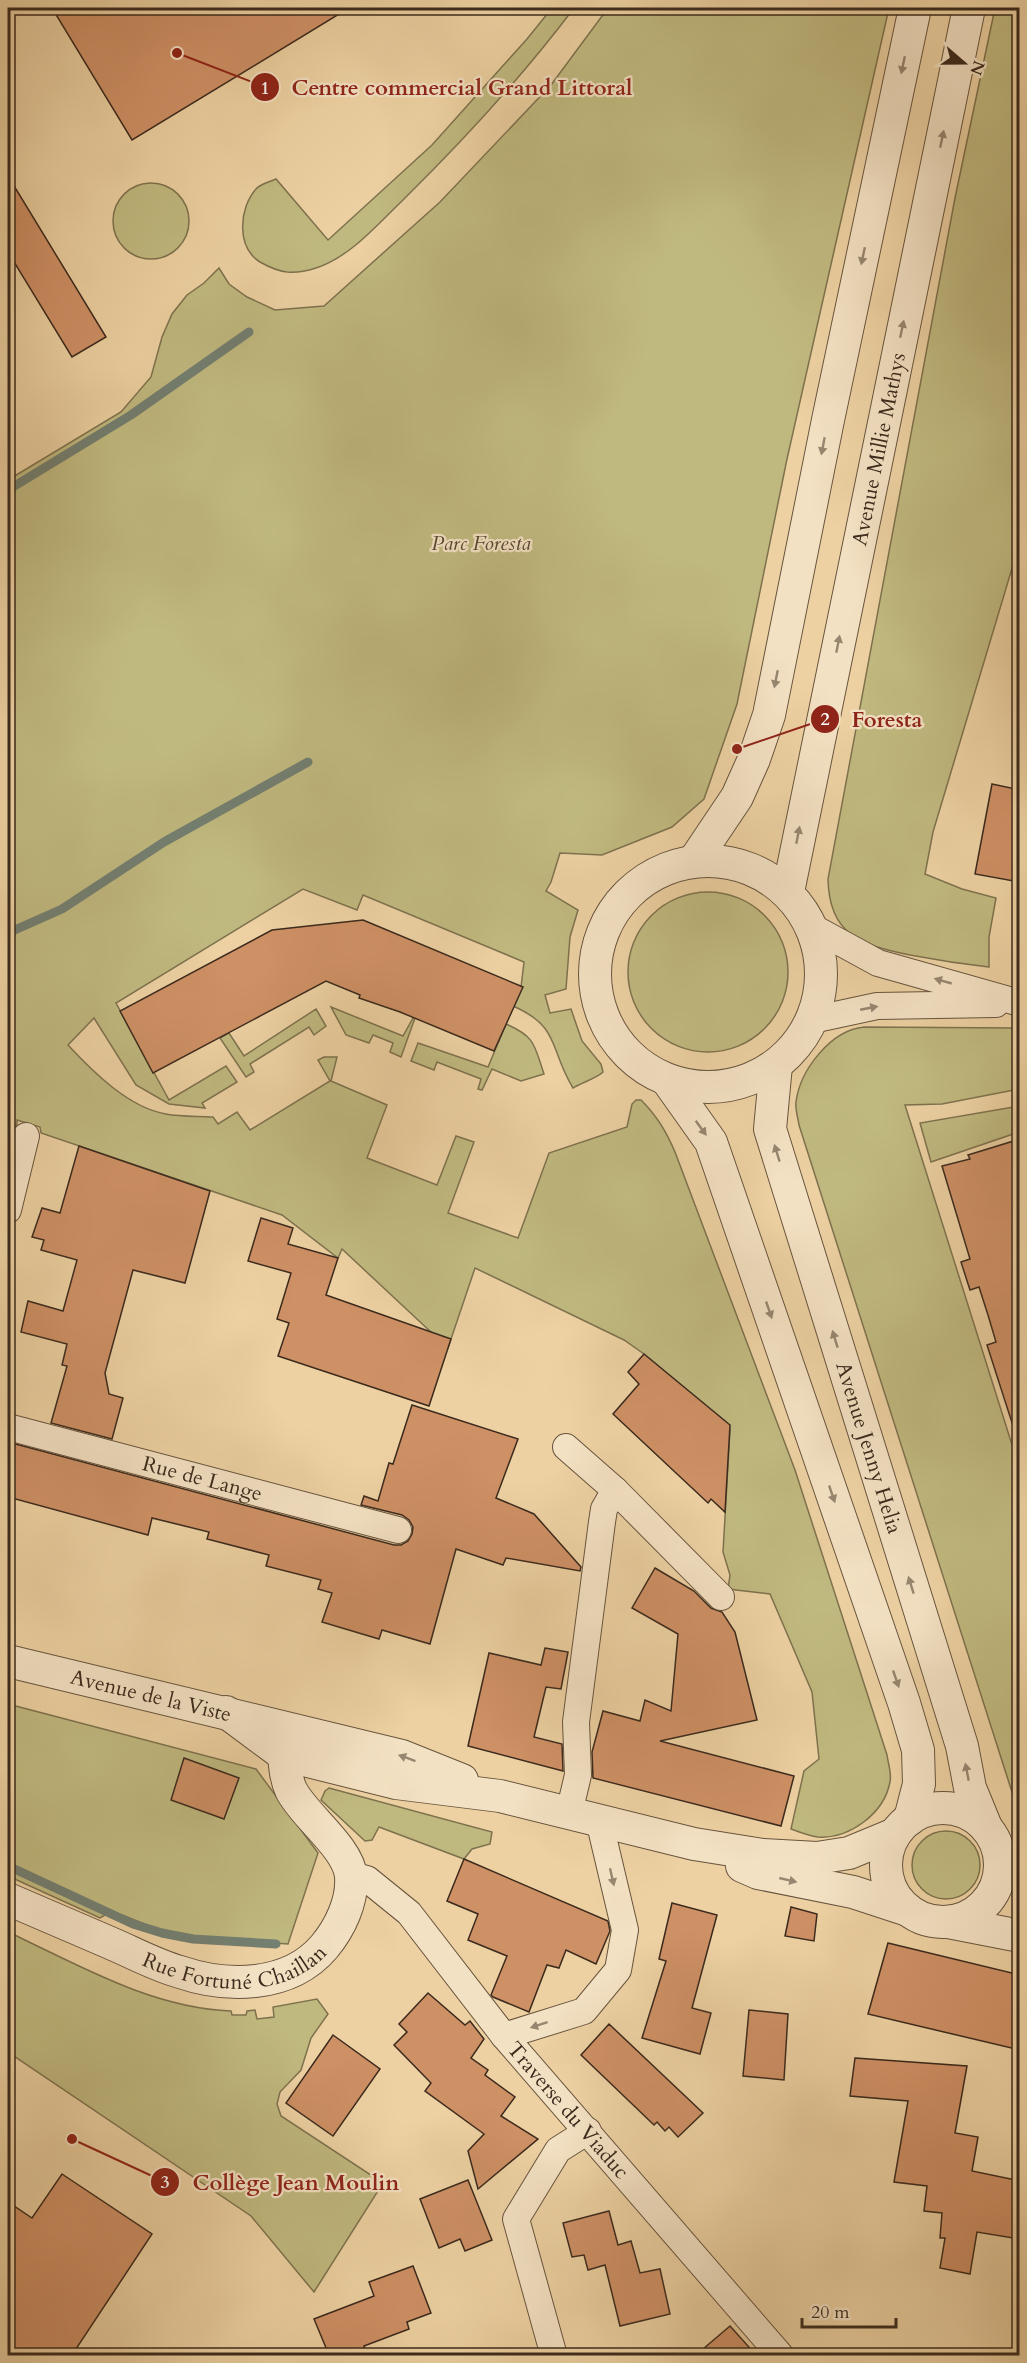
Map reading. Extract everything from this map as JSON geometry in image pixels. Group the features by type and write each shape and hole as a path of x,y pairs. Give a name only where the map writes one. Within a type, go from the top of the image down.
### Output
{"street":[{"path":"694,861 736,797 754,759 769,715 828,420 915,8"},
{"name":"Avenue Millie Mathys","path":"788,892 969,8"},
{"path":"694,861 728,862 739,865 760,873 788,892 812,927 820,958 821,990 812,1020 797,1045 776,1065 742,1083 705,1088 667,1080 651,1072 624,1051 605,1023 596,990 596,956 606,924 628,893 658,872 694,861"},
{"path":"812,927 878,963 1020,1004"},
{"path":"812,1020 877,1006 1020,1004"},
{"name":"Avenue Jenny Helia","path":"776,1065 770,1129 962,1746 970,1788 986,1827"},
{"path":"667,1080 711,1142 904,1703 918,1750 919,1784 902,1826 887,1854 887,1875 894,1894 908,1910"},
{"path":"8,1210 26,1136"},
{"name":"Rue de Lange","path":"8,1427 398,1530"},
{"path":"566,1447 615,1490 721,1598"},
{"path":"569,1813 578,1775 577,1709 602,1522 604,1509 615,1490"},
{"name":"Avenue de la Viste","path":"8,1661 226,1712 284,1755"},
{"path":"226,1712 402,1755 500,1796"},
{"path":"284,1755 306,1741 342,1741"},
{"path":"284,1755 396,1783 500,1796 694,1844 763,1855 817,1858 849,1853 902,1826 929,1809 950,1808 970,1814 986,1827 1010,1875 996,1887 985,1904 968,1917 948,1922"},
{"path":"284,1755 286,1775 291,1791 341,1854 351,1875"},
{"path":"504,2036 584,2011 618,1970 625,1930 599,1820"},
{"path":"694,1844 758,1873 853,1892 908,1910 927,1920 1020,1936"},
{"name":"Rue Fortuné Chaillan","path":"8,1899 180,1973 224,1981 249,1982 276,1978 300,1968 318,1954 334,1935 344,1913 351,1875"},
{"name":"Traverse du Viaduc","path":"351,1875 368,1880 409,1913 504,2036 780,2355"},
{"path":"554,2355 516,2219 558,2150 588,2131"}],"green space":[{"path":"552,8 574,8 492,108 383,220 352,248 328,263 301,272 275,269 260,262 252,255 244,237 243,216 250,197 258,187 276,179 328,240 432,145"},
{"name":"Parc Foresta","path":"608,8 889,8 787,459 737,704 704,799 672,827 602,855 560,853 546,891 578,910 570,937 566,989 545,995 550,1013 571,1009 582,1041 601,1064 603,1072 573,1088 547,1031 539,1022 513,1006 521,987 524,962 363,895 357,910 303,889 116,1003 169,1100 226,1066 237,1082 202,1103 205,1108 169,1104 136,1085 94,1018 68,1045 100,1077 138,1104 166,1114 213,1117 218,1124 237,1112 250,1130 330,1081 318,1060 324,1057 337,1057 331,1081 387,1105 367,1158 437,1185 456,1136 474,1142 448,1213 518,1238 549,1153 627,1127 632,1104 636,1100 641,1100 661,1124 675,1152 795,1470 887,1755 890,1779 881,1804 873,1814 853,1829 830,1837 818,1837 791,1829 804,1771 819,1759 812,1692 770,1594 728,1589 730,1575 723,1552 730,1430 726,1422 624,1340 475,1268 448,1348 342,1249 338,1258 282,1215 41,1133 40,1127 17,1120 17,1126 8,1123 8,480 121,412 151,377 162,337 172,314 187,295 219,268 229,284 247,297 275,310 324,306 440,202 551,85"},
{"path":"995,8 1019,8 1019,545 933,832 925,874 962,889 996,898 989,937 989,967 910,955 863,942 851,935 834,914 828,879 955,198"},
{"path":"151,183 165,186 178,194 186,207 189,221 186,235 178,248 165,256 151,259 137,256 124,248 116,235 113,221 116,207 124,194 137,186"},
{"path":"708,892 738,898 764,916 782,942 788,972 782,1002 764,1028 738,1046 708,1052 678,1046 652,1028 634,1002 628,972 634,942 652,916 678,898"},
{"path":"331,1007 403,1036 415,1018 401,1057 390,1052 393,1043 373,1035 369,1043 346,1035"},
{"path":"316,1009 326,1026 314,1035 309,1027 250,1064 254,1072 246,1077 220,1038 229,1033 244,1056"},
{"path":"506,1024 529,1038 544,1074 521,1081 492,1069 482,1090 478,1089 481,1079 437,1062 434,1070 411,1061 418,1043 488,1067"},
{"path":"864,1027 1019,1028 1019,1089 942,1104 905,1105 1019,1467 1019,1814 796,1111 796,1102 804,1077 819,1054 840,1035"},
{"path":"1019,1106 1019,1132 931,1162 920,1123"},
{"path":"8,1704 256,1769 318,1853 288,1944 196,1937 165,1932 112,1911 100,1918 8,1876"},
{"path":"329,1788 492,1832 490,1844 472,1849 464,1859 379,1827 372,1840 365,1841 321,1800"},
{"path":"946,1831 959,1834 970,1841 977,1852 980,1865 977,1878 970,1889 959,1896 946,1899 933,1896 922,1889 915,1878 912,1865 915,1852 922,1841 933,1834"},
{"path":"8,1932 116,1983 172,2002 231,2011 232,2015 246,2015 247,2011 255,2010 257,2019 274,2017 273,2007 317,1999 328,2014 311,2038 301,2070 280,2092 277,2104 281,2116 383,2183 314,2292 251,2216 8,2052"}],"building":[{"path":"52,8 349,8 132,140"},
{"path":"8,176 106,337 72,357 8,252"},
{"path":"992,784 1020,790 1020,882 975,874"},
{"path":"363,920 523,987 494,1051 400,1012 359,998 360,995 326,981 153,1073 120,1011 272,930"},
{"path":"1020,1139 1020,1428 1014,1429 987,1345 996,1342 988,1315 979,1287 970,1290 961,1262 970,1259 942,1166 970,1159 968,1155"},
{"path":"79,1146 210,1191 185,1283 133,1270 105,1373 109,1394 123,1398 112,1439 51,1423 67,1366 62,1365 67,1344 21,1332 28,1301 63,1311 77,1260 41,1250 44,1240 32,1237 42,1208 60,1213"},
{"path":"261,1218 293,1228 288,1244 338,1258 326,1295 451,1339 429,1406 278,1356 289,1323 277,1319 291,1273 248,1261"},
{"path":"644,1354 730,1425 725,1512 711,1499 708,1503 613,1414 639,1384 628,1372"},
{"path":"412,1405 518,1439 496,1498 534,1514 581,1567 580,1571 506,1558 503,1565 456,1549 430,1644 382,1630 379,1639 322,1622 332,1593 318,1589 321,1580 266,1566 269,1555 207,1539 209,1532 152,1518 148,1535 8,1497 8,1442 401,1545 408,1541 412,1534 413,1527 409,1520 402,1515 361,1505 364,1496 378,1501 389,1463 393,1464"},
{"path":"655,1568 694,1591 711,1608 722,1612 735,1632 757,1720 660,1741 794,1776 781,1826 593,1778 592,1752 603,1711 640,1721 645,1700 671,1711 678,1634 632,1608"},
{"path":"545,1648 568,1652 561,1689 546,1687 534,1737 562,1744 563,1771 468,1746 489,1653 541,1665"},
{"path":"184,1758 239,1778 224,1819 171,1800"},
{"path":"464,1859 608,1921 610,1931 596,1964 566,1950 559,1968 547,1965 529,2012 493,1997 491,1995 507,1956 468,1940 478,1914 447,1901"},
{"path":"672,1903 717,1915 692,2008 711,2013 700,2054 642,2038 666,1961 659,1959"},
{"path":"791,1907 817,1914 814,1941 785,1936"},
{"path":"888,1943 1020,1975 1020,2050 868,2014"},
{"path":"428,1993 465,2025 470,2021 484,2039 471,2058 488,2070 485,2075 515,2097 501,2116 538,2139 478,2189 468,2151 484,2134 425,2091 431,2083 394,2045 407,2032 399,2024"},
{"path":"749,2010 788,2014 784,2080 743,2076"},
{"path":"609,2024 703,2113 678,2137 669,2127 665,2131 657,2122 654,2125 581,2055"},
{"path":"333,2035 380,2069 333,2136 286,2103"},
{"path":"855,2058 967,2066 955,2133 978,2137 972,2171 1020,2181 1020,2239 977,2232 970,2274 940,2268 945,2238 940,2238 942,2213 924,2211 927,2186 894,2182 908,2101 850,2096"},
{"path":"62,2174 152,2234 72,2355 8,2355 8,2202 32,2218"},
{"path":"468,2180 492,2240 465,2251 460,2239 439,2248 420,2199"},
{"path":"609,2211 618,2245 631,2241 640,2273 660,2269 670,2314 620,2326 605,2265 588,2270 584,2255 572,2257 563,2223"},
{"path":"413,2266 431,2313 407,2322 409,2329 364,2346 367,2355 329,2355 314,2319 374,2296 369,2282"},
{"path":"730,2326 756,2355 696,2355"}],"waterway":[{"path":"8,490 131,415 249,332"},
{"path":"8,933 62,909 164,842 308,762"},
{"path":"8,1866 133,1924 162,1933 193,1939 276,1944"}],"place":[{"name":"Centre commercial Grand Littoral","path":"177,53"},
{"name":"Foresta","path":"737,749"},
{"name":"Collège Jean Moulin","path":"72,2139"}]}
